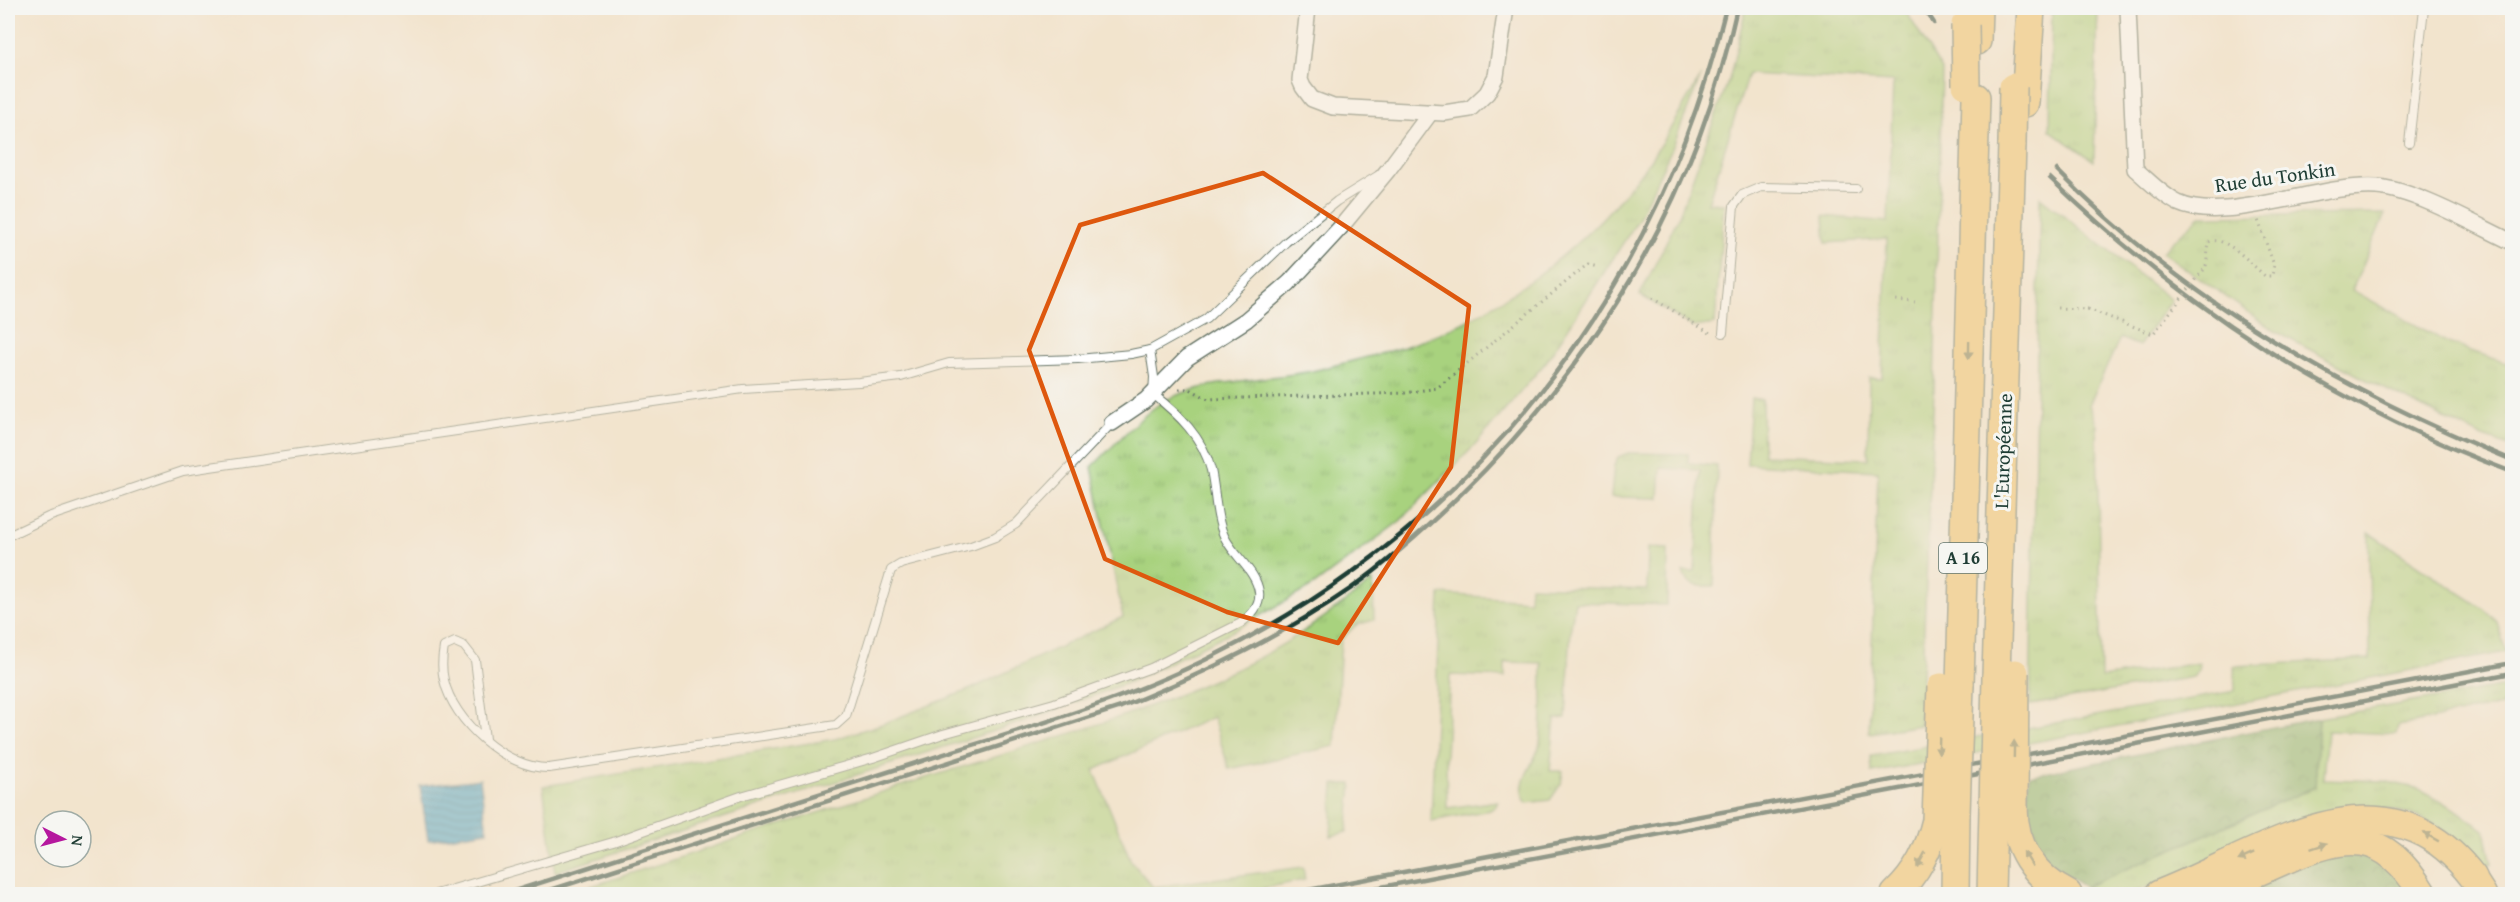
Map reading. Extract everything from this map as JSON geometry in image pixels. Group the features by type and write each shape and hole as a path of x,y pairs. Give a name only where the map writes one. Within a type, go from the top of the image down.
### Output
{"highway":[{"name":"L'Européenne","path":"1991,894 2003,808 2006,675 2004,429 2008,293 2019,95 2015,8"},
{"path":"2019,95 2031,8"},
{"name":"L'Européenne","path":"1954,894 1946,817 1950,686 1967,431 1971,20"},
{"path":"2003,808 2029,862 2050,884 2068,894"},
{"path":"1895,894 1912,876 1946,817"},
{"path":"2159,894 2307,830 2351,820 2384,820 2428,835 2454,854 2479,886"},
{"path":"2208,894 2308,850 2346,840 2363,842 2392,855 2413,878 2422,894"}],"street":[{"path":"1308,8 1300,80 1312,99 1333,107 1431,112 1470,109 1487,93 1498,67 1506,8"},
{"name":"Rue du Tonkin","path":"2128,8 2135,169 2170,198 2187,206 2221,208 2349,188 2386,188 2406,193 2512,242"},
{"path":"1112,423 1154,392 1187,358 1246,320 1283,289 1326,245 1388,170 1431,112"}],"lane":[{"path":"2409,143 2426,8"},
{"path":"8,536 48,517 183,471 743,389 859,382 901,376 949,363 1078,359 1150,350 1206,319 1286,242 1337,201 1363,183 1388,170"},
{"path":"1723,333 1734,206 1743,195 1761,187 1856,189"},
{"path":"436,894 602,845 741,796 873,759 943,734 1054,703 1151,668 1242,623 1252,614 1258,604 1259,593 1254,579 1224,537 1210,468 1198,440 1175,412 1154,392 1150,350"},
{"path":"485,739 475,660 464,646 455,642 444,647 442,664 444,682 453,702 474,731 512,760 530,767 549,768 836,725 846,716 891,570 901,564 982,542 1016,525 1112,423"}],"path":[{"path":"2057,308 2088,309 2153,334 2206,267 2209,242 2214,240 2228,244 2265,276 2272,276 2274,265 2260,228 2258,204"},
{"path":"1154,392 1190,389 1208,399 1405,393 1437,388 1588,264 1597,267"},
{"path":"1652,298 1710,333"},
{"path":"1896,300 1915,302"}],"highlighted area":[{"path":"1263,173 1469,306 1451,467 1338,643 1227,612 1105,559 1029,350 1080,225"}],"green space":[{"path":"1746,8 1904,8 1942,70 1934,390 1920,725 1869,733 1878,471 1747,464 1751,398 1762,400 1763,455 1868,459 1869,378 1882,378 1887,239 1826,243 1824,216 1888,222 1893,82 1748,74 1708,203 1724,204 1715,324 1693,327 1640,295 1678,218 1730,76"},
{"path":"2052,8 2098,8 2094,161 2050,130"},
{"path":"1701,76 1673,146 1638,220 1546,362 1477,443 1400,521 1314,585 1231,632 1132,681 1034,718 555,872 543,786 835,739 882,724 971,689 1123,617 1092,467 1133,426 1158,405 1174,396 1215,385 1321,369 1402,348 1444,332 1504,299 1561,256 1612,208 1652,157"},
{"path":"2040,197 2171,300 2139,346 2120,338 2089,405 2097,426 2101,678 2200,663 2199,670 2193,677 2030,705"},
{"path":"2385,214 2352,290 2448,343 2512,365 2512,447 2480,436 2275,331 2162,252 2200,216"},
{"path":"1628,453 1688,454 1688,463 1717,466 1714,586 1699,586 1691,583 1683,572 1695,572 1700,470 1661,468 1659,498 1611,497 1614,466 1618,457"},
{"path":"2369,533 2484,609 2497,622 2506,652 1872,773 1871,756 2235,691 2234,666 2370,659"},
{"path":"1648,548 1668,549 1667,605 1575,602 1571,627 1566,718 1555,719 1550,771 1563,771 1561,784 1550,800 1527,803 1522,790 1541,739 1542,663 1505,662 1505,677 1450,675 1446,757 1447,808 1498,801 1496,806 1490,810 1431,821 1440,594 1529,600 1530,586 1647,590"},
{"path":"1373,581 1374,620 1356,625 1341,640 1335,746 1229,769 1213,717 1094,770 1131,861 1153,887 1303,867 1305,880 1233,894 567,894 1087,728 1172,697 1253,661 1285,643"},
{"path":"2512,685 2512,703 2398,726 2396,734 2327,731 2323,779 2383,781 2416,788 2458,811 2485,831 2492,864 2475,863 2450,835 2420,818 2384,809 2353,808 2292,823 2142,890 2110,894 2085,887 2315,787 2319,718"},
{"path":"2319,718 2315,787 2085,887 2048,861 2028,833 2026,811 2029,776"},
{"path":"1334,784 1352,784 1347,832 1331,836"},
{"path":"2327,854 2364,855 2383,865 2416,894 2236,894"}],"water":[{"path":"480,779 487,831 428,840 420,786"}],"railway":[{"path":"505,894 1029,728 1137,690 1207,659 1303,605 1391,543 1470,471 1540,392 1601,306 1653,213 1695,113 1726,8"},
{"path":"538,894 1121,707 1210,669 1296,624 1368,576 1421,532 1486,469 1531,419 1573,366 1611,312 1674,198 1699,137 1720,74 1737,8"},
{"path":"1924,8 1934,23"},
{"path":"1936,8 1939,12"},
{"path":"2057,170 2106,217 2158,261 2212,301 2269,338 2328,373 2388,404 2512,460"},
{"path":"2050,178 2100,225 2153,269 2266,349 2325,385 2386,417 2512,472"},
{"path":"1287,894 2512,663"},
{"path":"1344,894 2512,673"}]}
